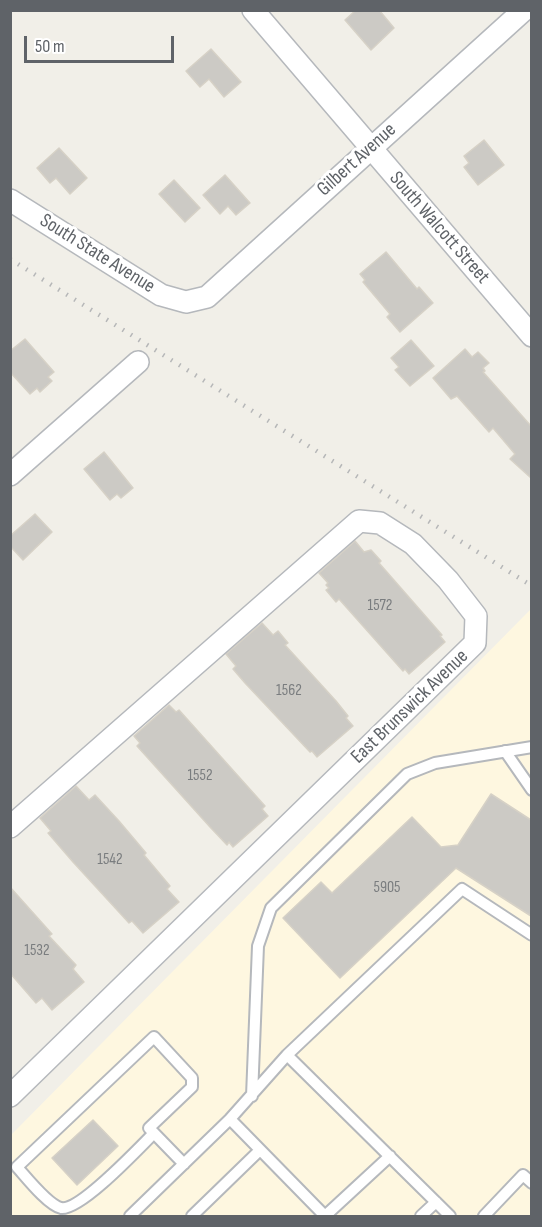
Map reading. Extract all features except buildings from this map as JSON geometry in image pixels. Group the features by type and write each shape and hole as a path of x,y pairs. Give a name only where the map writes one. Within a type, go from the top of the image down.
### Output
{"street":[{"name":"South Walcott Street","path":"253,10 531,336"},
{"name":"Gilbert Avenue","path":"186,302 207,297 216,290 524,10"},
{"name":"South State Avenue","path":"10,200 161,295 186,302"},
{"path":"10,475 138,362"},
{"name":"East Brunswick Avenue","path":"10,827 358,520 380,523 413,544 448,580 476,616 476,643 10,1096"}],"lane":[{"path":"252,1096 258,946 271,908 407,774 435,763 531,747"},
{"path":"505,751 531,790"},
{"path":"130,1216 230,1119 287,1055 462,889 531,935"},
{"path":"154,1133 88,1196 75,1205 62,1208 51,1202 17,1167 154,1037 192,1078 192,1087 149,1128 154,1133 184,1164"},
{"path":"287,1055 450,1216"},
{"path":"230,1119 325,1216 390,1156"},
{"path":"192,1216 260,1150"},
{"path":"484,1216 523,1175 531,1183"},
{"path":"421,1216 436,1202"}],"shaded area":[{"path":"530,610 531,1216 11,1216 11,1135"}],"railway":[{"path":"10,259 532,586"}]}
